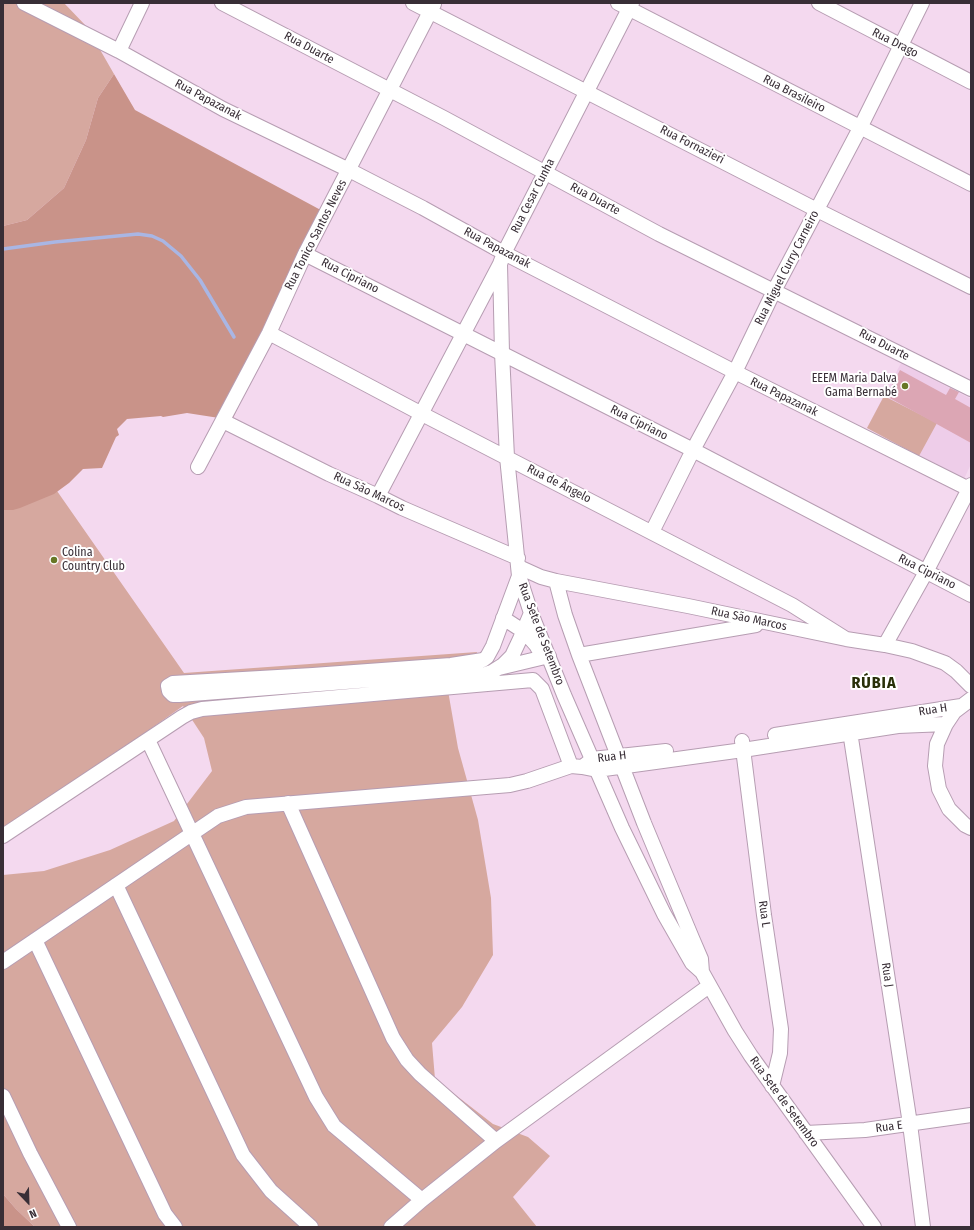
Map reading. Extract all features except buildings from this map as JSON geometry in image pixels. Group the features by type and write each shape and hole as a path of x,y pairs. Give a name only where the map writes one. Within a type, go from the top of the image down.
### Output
{"street":[{"name":"Rua Papazanak","path":"24,3 119,52 223,109 349,170 423,208 502,258 970,488"},
{"path":"119,52 142,3"},
{"name":"Rua Duarte","path":"222,3 444,118 659,234 971,389"},
{"name":"Rua Fornazieri","path":"413,3 432,7 587,91 817,210 971,287"},
{"name":"Rua Drago","path":"819,3 971,82"},
{"name":"Rua Miguel Curry Carneiro","path":"652,532 692,450 735,372 774,291 860,128 922,3"},
{"name":"Rua Cesar Cunha","path":"378,496 464,334 546,173 587,91 626,5"},
{"name":"Rua Brasileiro","path":"626,5 860,128 971,184"},
{"name":"Rua Tonico Santos Neves","path":"198,468 268,333 305,254 432,7"},
{"name":"Rua Cipriano","path":"305,254 692,450 971,595"},
{"name":"Rua Sete de Setembro","path":"502,258 502,353 507,457 518,567 531,613 585,766 622,828 664,914 692,963 702,972"},
{"name":"Rua de Ângelo","path":"268,333 422,414 792,604 846,639"},
{"name":"Rua São Marcos","path":"222,421 329,474 378,496 518,567 542,577 765,623 912,651 944,662 956,671 971,686"},
{"path":"885,645 926,572 970,488"},
{"path":"518,567 504,618 493,646 488,655 483,660 478,662 313,675 173,683 170,684 168,689 173,695 179,695 358,680 479,675 492,672 503,665 512,656 531,613"},
{"name":"Rua Sete de Setembro","path":"556,581 565,615 579,655 644,823 695,945 700,959 702,972 735,1031 751,1056 874,1227"},
{"path":"497,669 546,657 523,631 504,618"},
{"path":"579,655 765,623"},
{"path":"3,836 191,712 202,709 533,680 542,689 585,766"},
{"path":"966,702 954,712 946,724 937,744 935,766 939,789 949,808 965,825 971,828"},
{"name":"Rua H","path":"3,962 218,816 246,807 510,785 585,766 621,761 654,753 742,745 849,729 966,702"},
{"name":"Rua H","path":"849,729 946,724"},
{"name":"Rua J","path":"849,729 910,1124 923,1227"},
{"path":"148,740 316,1097 334,1126 422,1200"},
{"name":"Rua L","path":"742,745 764,915 781,1029 780,1053 772,1086"},
{"path":"288,803 393,1038 406,1060 496,1141"},
{"path":"116,885 243,1154 272,1191 311,1227"},
{"path":"35,940 165,1214 175,1227"},
{"path":"391,1227 422,1200 496,1141 709,986"},
{"path":"3,1096 30,1153 69,1227"},
{"name":"Rua E","path":"806,1133 865,1130 971,1115"}],"shaded area":[{"path":"3,3 64,3 87,27 114,74 98,98 86,140 64,188 27,220 3,226"},
{"path":"114,74 135,110 330,215 232,420 187,413 163,417 127,419 117,429 119,435 116,437 102,468 83,469 69,483 54,494 20,508 3,510 3,226 27,220 64,188 86,140 98,98"},
{"path":"901,363 971,399 971,464 964,479 867,428"},
{"path":"884,396 937,423 919,456 867,428"},
{"path":"34,458 184,673 477,652 472,680 447,685 458,748 478,820 491,898 493,955 462,1007 432,1043 435,1079 493,1124 528,1137 550,1156 513,1197 537,1227 35,1227 3,1194 3,875 44,871 110,850 174,821 212,771 204,738 183,706 3,833 3,468"},
{"path":"3,1194 16,1209 35,1227 3,1227"}],"waterway":[{"path":"3,249 55,242 138,234 152,236 163,241 181,256 200,280 234,337"}],"place":[{"name":"EEEM Maria Dalva Gama Bernabé","path":"905,386"},
{"name":"Colina Country Club","path":"54,560"}],"district":[{"name":"RÚBIA","path":"874,684"}]}
